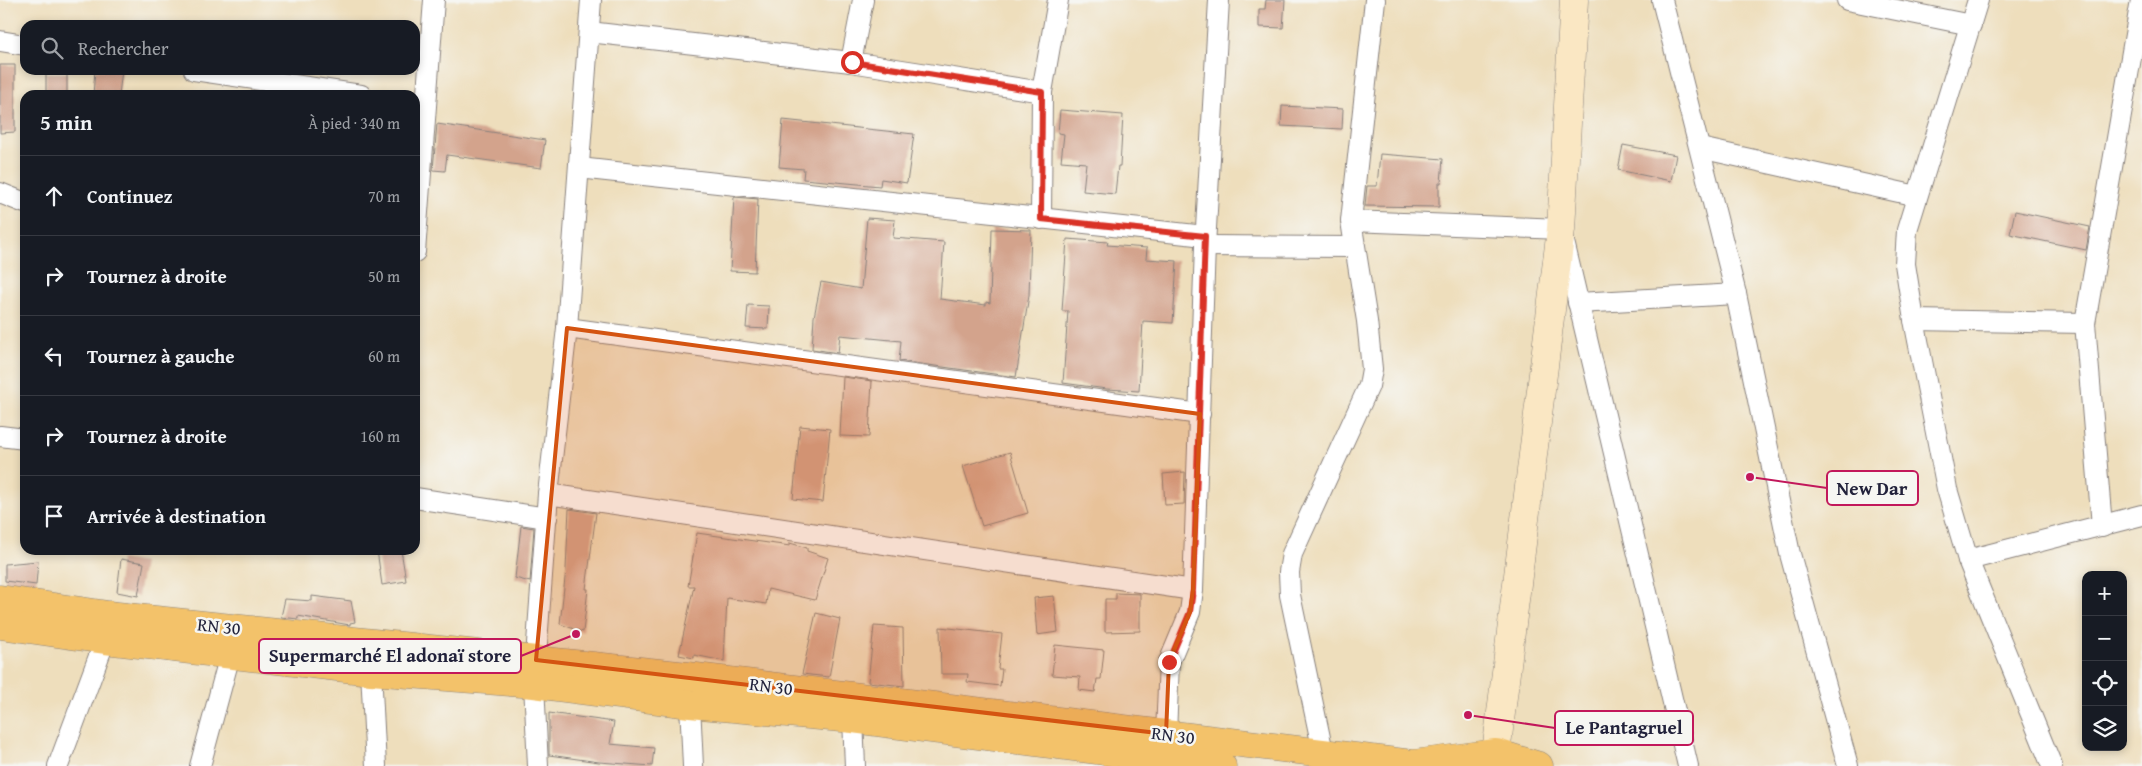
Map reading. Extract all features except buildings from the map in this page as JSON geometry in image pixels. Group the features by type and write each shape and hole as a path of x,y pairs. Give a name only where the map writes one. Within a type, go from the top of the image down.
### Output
{"main road":[{"name":"RN 30","path":"0,599 535,672 855,696 1413,764 1503,759 1538,766"},
{"name":"RN 30","path":"0,625 105,640 371,671 535,672 690,704 853,719 1222,766"}],"street":[{"path":"420,104 434,0"},
{"path":"538,766 535,672 548,494 567,328 591,0"},
{"path":"852,62 862,0"},
{"path":"1041,219 1042,92 1058,0"},
{"path":"1166,734 1169,662 1190,612 1193,590 1205,241 1219,0"},
{"path":"1323,752 1290,595 1289,572 1292,554 1369,386 1372,369 1367,321 1351,221 1375,0"},
{"path":"1503,759 1561,229 1574,0"},
{"path":"1662,0 1736,294 1790,554 1848,766"},
{"path":"1847,0 1971,25"},
{"path":"1978,0 1907,230 1905,264 1947,489 1968,560 2052,766"},
{"path":"2102,526 2085,323 2141,0"},
{"path":"589,32 852,62 1042,92"},
{"path":"0,41 20,44"},
{"path":"227,75 328,90"},
{"path":"1700,148 1917,196"},
{"path":"578,168 1041,219 1205,241 1354,247"},
{"path":"0,193 20,201"},
{"path":"1351,221 1561,229"},
{"path":"1561,229 1688,766"},
{"path":"1578,303 1736,294"},
{"path":"1914,320 2085,323"},
{"path":"567,328 1200,414"},
{"path":"0,436 20,439"},
{"path":"548,494 1193,590"},
{"path":"420,499 547,518"},
{"path":"1968,560 2142,514"},
{"path":"58,766 105,640"},
{"path":"200,766 230,655"},
{"path":"371,671 376,766"},
{"path":"690,704 693,766"},
{"path":"853,719 855,766"}],"highlighted area":[{"path":"567,328 1200,414 1193,590 1190,612 1169,662 1166,734 536,660"}],"place":[{"name":"New Dar","path":"1750,477"},
{"name":"Supermarché El adonaï store","path":"576,634"},
{"name":"Le Pantagruel","path":"1468,715"}],"route":[{"path":"852,62 1042,92 1041,219 1205,236 1193,590 1190,612 1169,662"}]}
